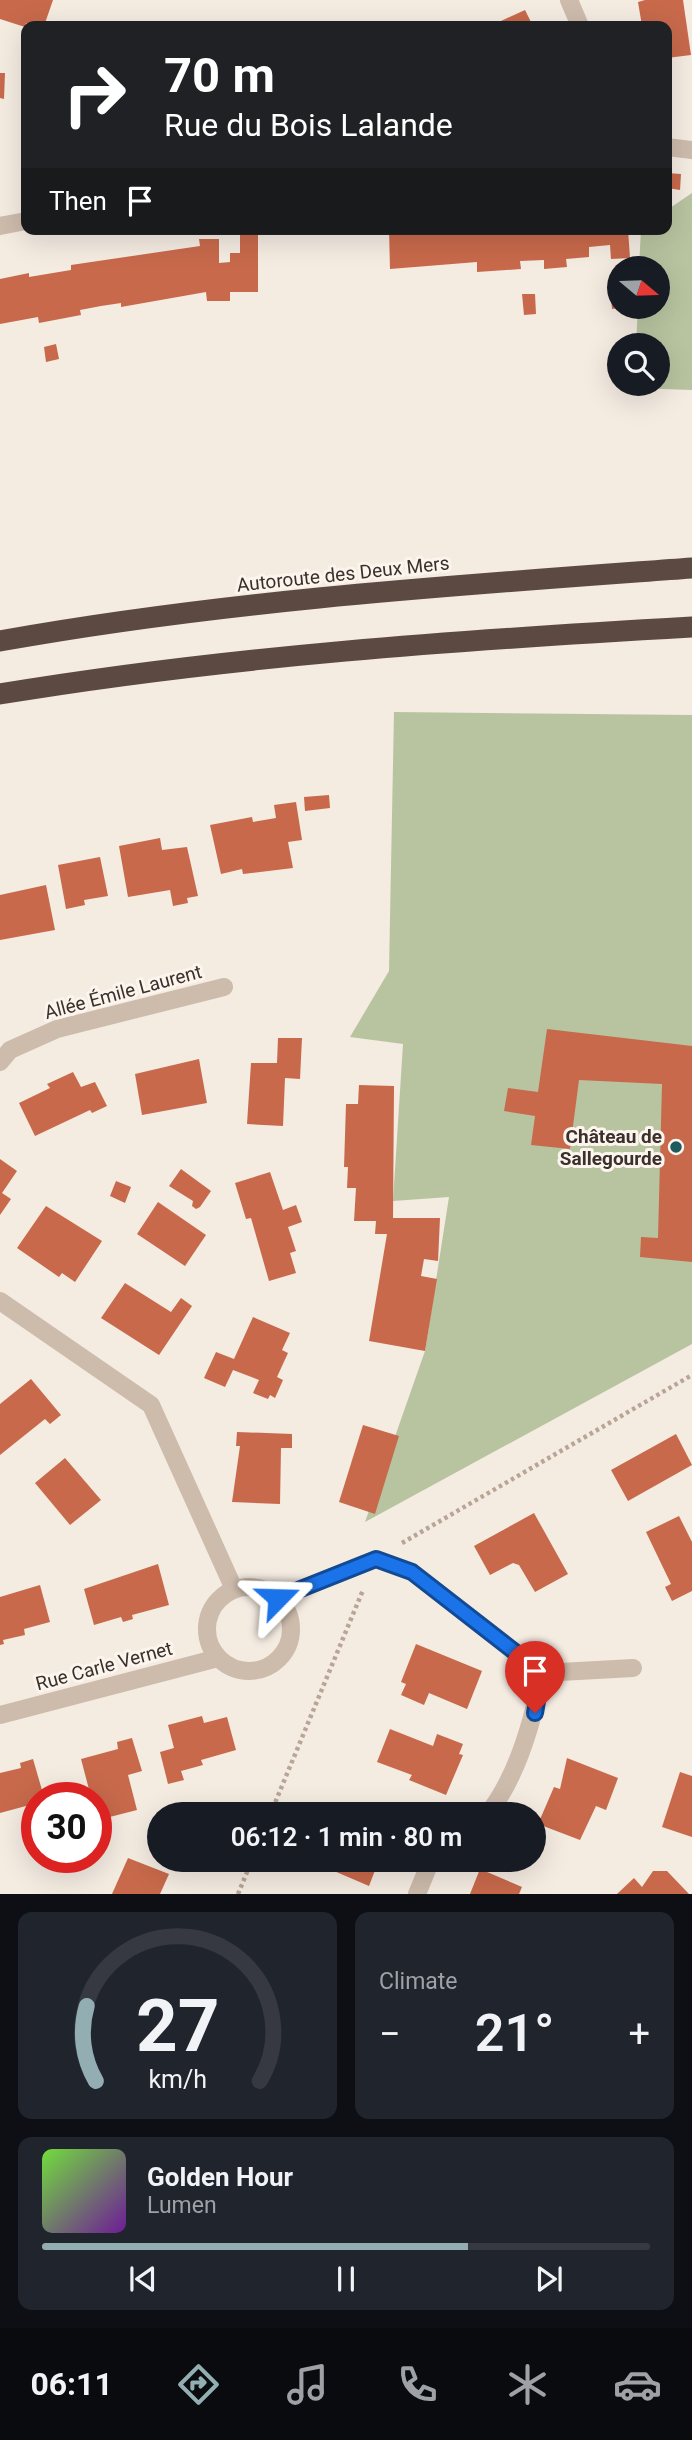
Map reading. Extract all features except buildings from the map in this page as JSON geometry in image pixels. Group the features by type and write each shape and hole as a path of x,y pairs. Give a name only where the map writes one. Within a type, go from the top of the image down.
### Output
{"highway":[{"name":"Autoroute des Deux Mers","path":"0,641 96,624 431,587 692,568"},
{"path":"0,694 105,676 436,642 692,627"}],"street":[{"path":"569,0 578,21"},
{"path":"672,148 692,150"},
{"path":"0,226 21,222"},
{"name":"Allée Émile Laurent","path":"0,1062 9,1050 57,1029 224,986"},
{"path":"0,1301 151,1405 234,1589"},
{"path":"278,1598 376,1559 412,1572 542,1673 633,1668"},
{"path":"258,1587 278,1598 291,1622 286,1648 279,1659 255,1671 229,1666 218,1658 210,1646 208,1619 222,1595 234,1589 258,1587"},
{"name":"Rue Carle Vernet","path":"0,1715 218,1658"},
{"path":"498,1802 503,1795 535,1713 542,1673"},
{"path":"417,1894 426,1872"}],"path":[{"path":"275,1802 376,1559 692,1375"},
{"path":"238,1894 247,1872"}],"green space":[{"path":"692,193 692,390 670,389 670,333 637,333 637,319 670,319 670,256 640,256 641,235 672,235 672,207"},
{"name":"Château de Sallegourde","path":"394,712 692,715 692,1344 365,1522 425,1351 449,1197 393,1201 403,1044 350,1037 389,971"}],"place":[{"name":"Château de Sallegourde","path":"676,1147"}],"route":[{"path":"278,1598 376,1559 412,1572 542,1673 535,1713"}]}
